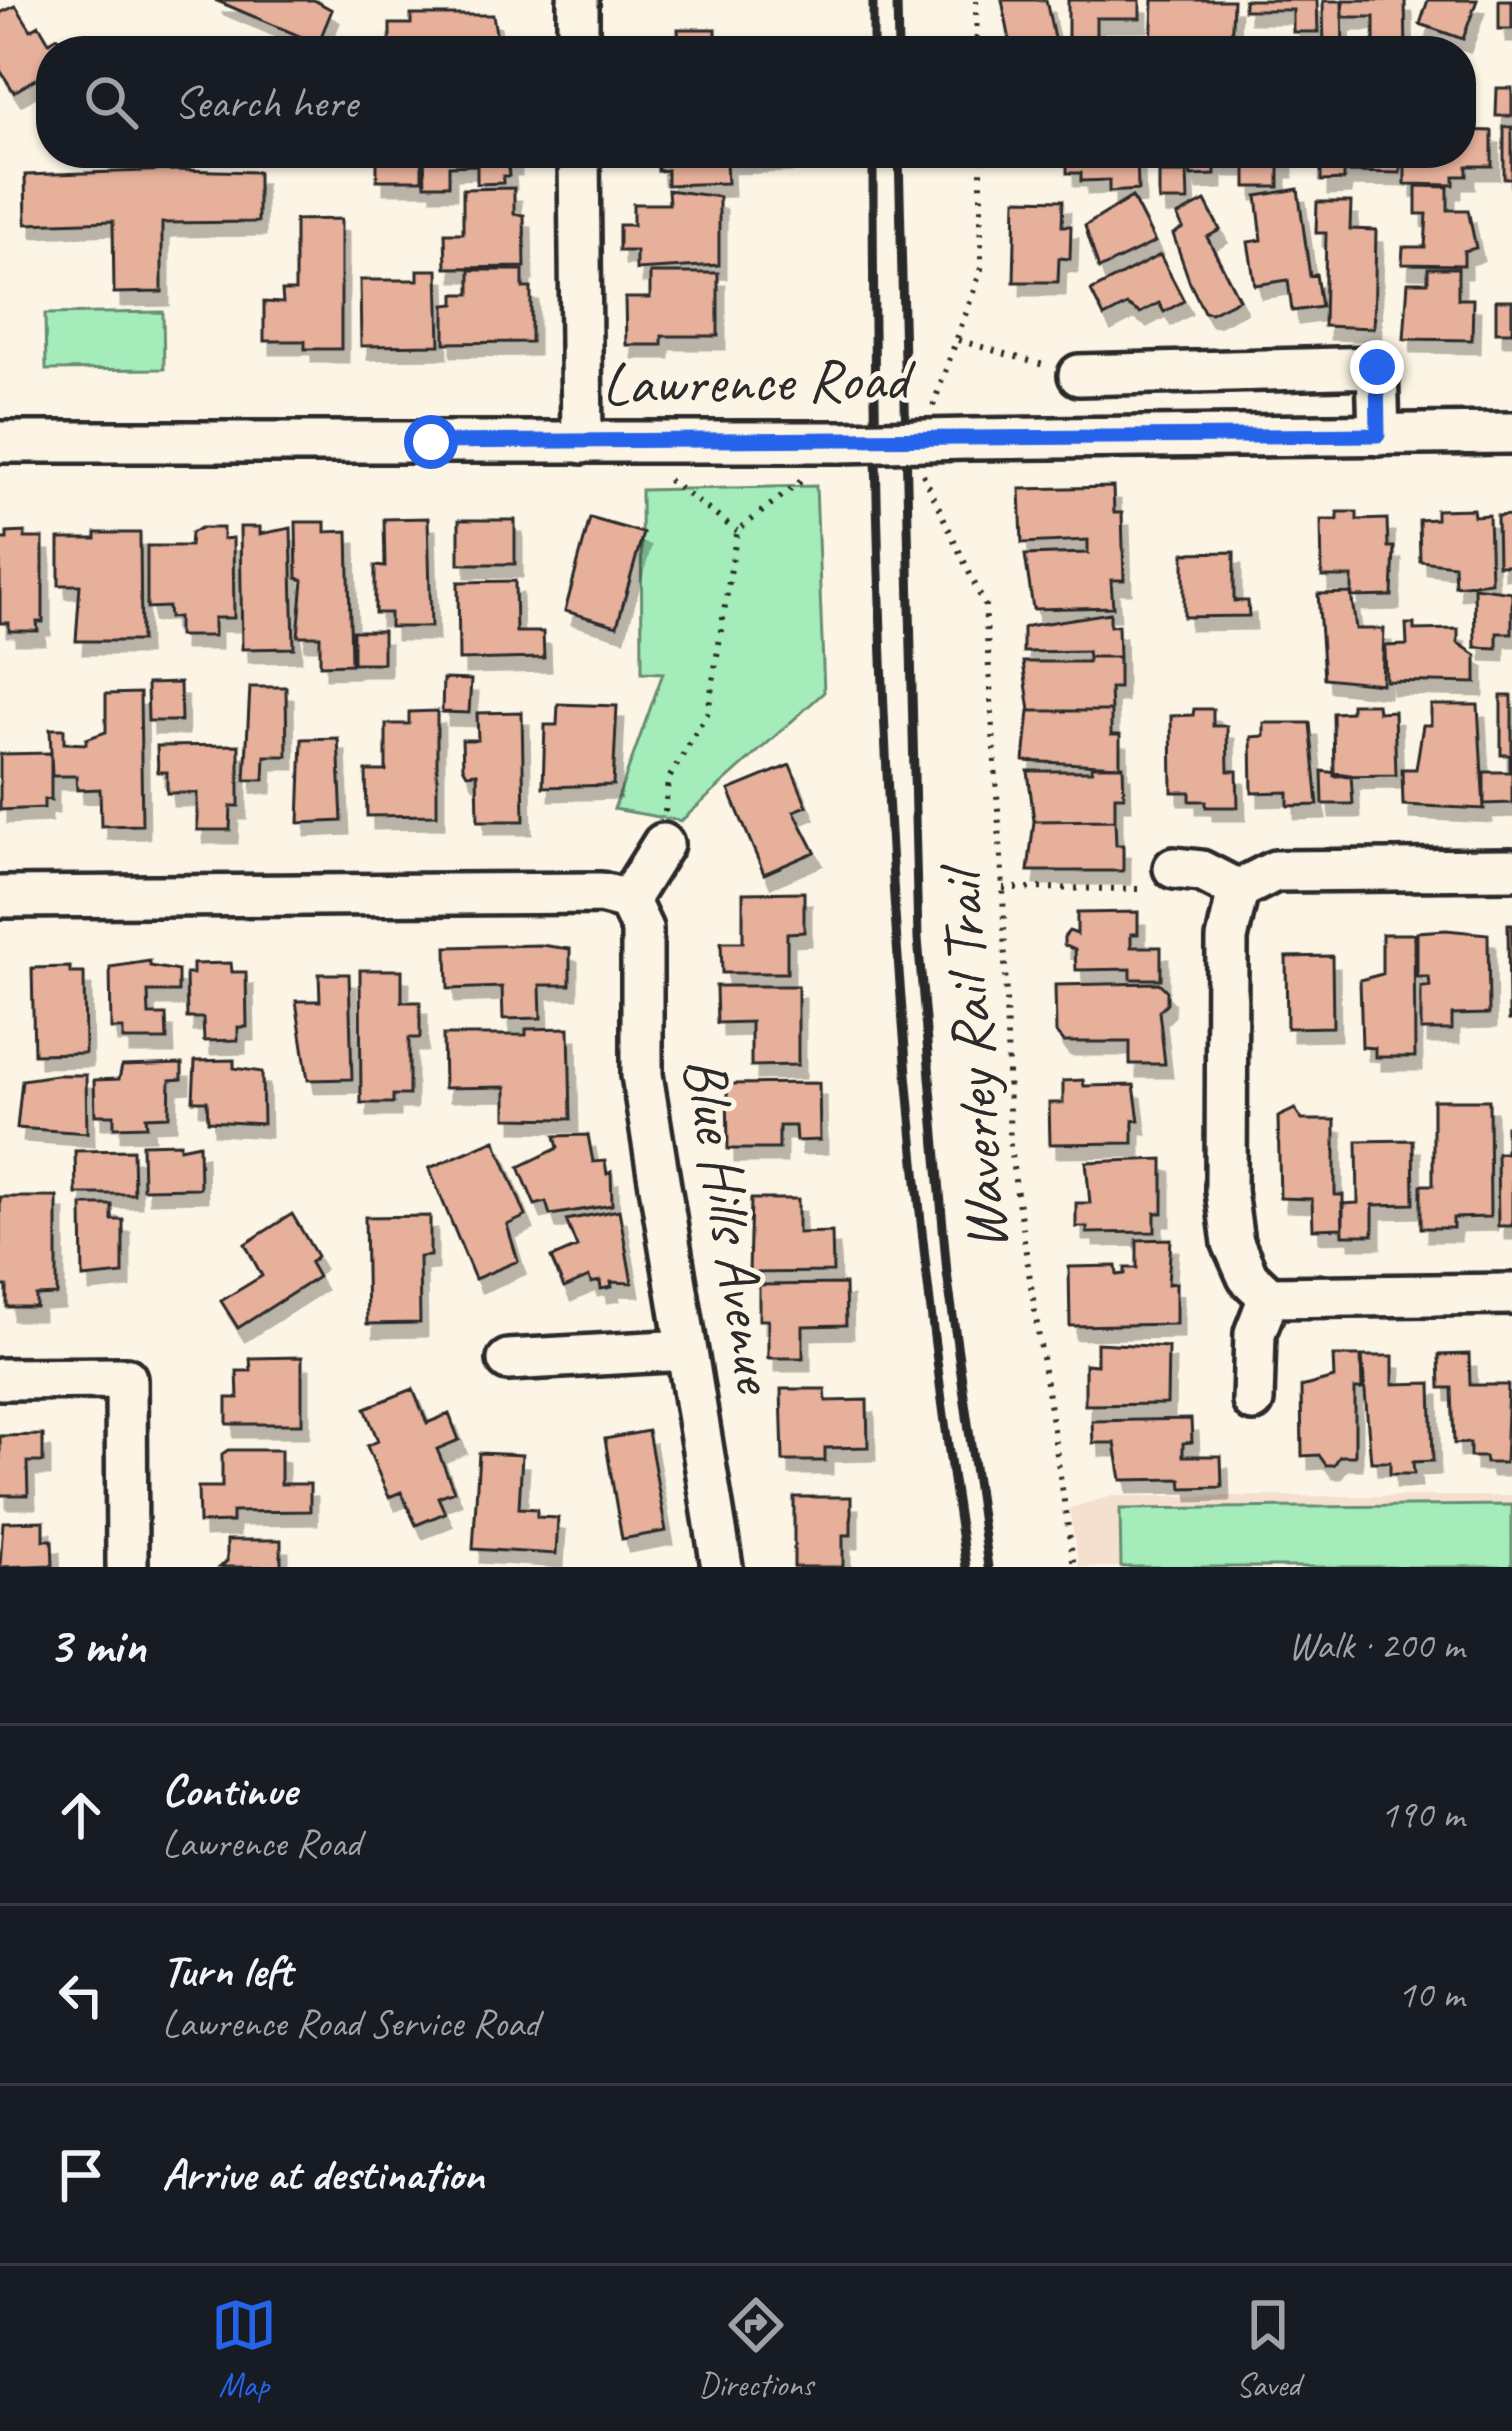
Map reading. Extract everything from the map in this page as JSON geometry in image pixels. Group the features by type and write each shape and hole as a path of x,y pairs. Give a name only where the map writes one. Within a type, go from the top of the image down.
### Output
{"street":[{"path":"578,0 578,36"},
{"path":"579,168 582,443"},
{"path":"1079,375 1377,367 1378,435"},
{"name":"Lawrence Road","path":"0,442 840,442 1512,433"},
{"path":"0,896 601,893 628,900 663,844"},
{"path":"1512,869 1274,871 1238,890 1227,939 1226,1192 1233,1243 1248,1277 1269,1297 1512,1294"},
{"path":"1171,879 1201,871 1238,890"},
{"name":"Blue Hills Avenue","path":"628,900 642,929 642,1075 722,1567"},
{"path":"1253,1401 1255,1333 1269,1297"},
{"path":"508,1360 686,1350"},
{"path":"0,1379 126,1378 127,1567"}],"path":[{"path":"976,0 977,36"},
{"path":"981,168 981,270"},
{"path":"958,340 1079,375"},
{"path":"665,478 737,531"},
{"path":"663,844 668,780 708,712 737,531 805,478"},
{"name":"Waverley Rail Trail","path":"961,553 985,606 1003,888 1010,1148 1074,1567"},
{"path":"1003,888 1171,879"}],"shaded area":[{"path":"1112,1496 1512,1496 1512,1567 1079,1567 1069,1508"}],"green space":[{"path":"163,312 164,369 46,370 45,314"},
{"path":"816,486 824,692 681,821 614,809 663,673 642,672 641,490"},
{"path":"1512,1505 1512,1567 1121,1567 1120,1509"}],"building":[{"path":"215,0 314,0 332,10 321,36 299,36"},
{"path":"1002,0 1046,0 1054,36 1009,36"},
{"path":"1068,0 1140,0 1140,18 1096,18 1096,36 1068,36"},
{"path":"1153,0 1233,0 1232,36 1152,36"},
{"path":"1244,0 1317,0 1318,32 1293,32 1293,10 1244,10"},
{"path":"1343,0 1405,0 1406,36 1374,36 1374,17 1343,17"},
{"path":"1428,0 1477,0 1464,36 1420,24"},
{"path":"1499,0 1512,0 1512,29 1499,29"},
{"path":"1323,1 1342,1 1343,36 1324,36"},
{"path":"16,6 31,30 39,25 45,36 36,36 36,79 14,92 0,70 0,13"},
{"path":"411,15 493,15 496,36 390,36 390,24 411,24"},
{"path":"678,29 716,29 716,36 678,36"},
{"path":"1497,88 1512,88 1512,116 1496,116"},
{"path":"1504,127 1512,127 1512,178 1504,178"},
{"path":"1476,130 1492,131 1492,166 1476,166"},
{"path":"377,168 422,168 422,180 377,180"},
{"path":"424,168 449,168 449,185 425,185"},
{"path":"477,168 508,168 503,183 477,184"},
{"path":"658,168 726,168 727,183 667,185 667,170"},
{"path":"1067,168 1137,168 1138,190 1109,192 1109,180 1081,181 1081,173 1067,173"},
{"path":"1215,168 1215,175 1191,176 1190,170 1170,170"},
{"path":"1246,168 1279,168 1279,187 1246,187"},
{"path":"1321,168 1400,168 1400,173 1344,172 1344,180 1321,181"},
{"path":"1405,168 1467,168 1467,176 1454,176 1454,185 1405,184"},
{"path":"258,172 258,222 162,223 162,292 114,293 113,221 26,224 25,175"},
{"path":"1159,173 1187,173 1188,201 1159,201"},
{"path":"1416,186 1448,187 1448,210 1468,210 1476,248 1464,251 1464,265 1402,264 1403,247 1425,247 1427,214 1416,214"},
{"path":"514,188 514,214 524,215 525,267 446,268 445,233 463,233 463,189"},
{"path":"1298,189 1310,276 1316,274 1321,307 1292,311 1288,280 1255,285 1248,242 1262,240 1257,196"},
{"path":"668,190 719,197 719,265 636,270 636,251 619,251 619,225 633,225 633,204 669,204"},
{"path":"1132,197 1155,242 1099,269 1085,226"},
{"path":"1016,199 1063,200 1062,226 1071,226 1070,259 1059,258 1058,282 1014,282"},
{"path":"1205,201 1220,230 1207,237 1239,299 1211,313 1204,312 1190,283 1173,234 1183,228 1177,216"},
{"path":"1317,202 1351,202 1350,229 1376,230 1374,328 1324,326 1326,233 1316,233"},
{"path":"341,219 341,349 305,349 305,341 264,341 264,302 283,303 282,291 295,291 295,220"},
{"path":"1160,255 1184,301 1164,312 1159,303 1140,313 1127,305 1104,317 1091,291"},
{"path":"1428,268 1458,268 1458,299 1473,299 1472,340 1404,339 1408,282 1428,282"},
{"path":"418,270 438,270 440,345 361,346 360,280 418,280"},
{"path":"470,270 523,270 523,288 531,288 531,342 445,343 445,305 455,304 455,294 470,294"},
{"path":"650,273 718,273 718,336 662,336 662,345 626,345 625,298 650,298"},
{"path":"1496,300 1512,300 1512,332 1496,332"},
{"path":"1113,487 1114,513 1122,513 1124,580 1111,580 1113,607 1033,609 1025,555 1088,553 1088,540 1022,543 1020,489"},
{"path":"1473,509 1474,516 1489,515 1491,582 1455,586 1454,565 1420,561 1419,520 1436,519 1436,510"},
{"path":"1338,512 1357,512 1357,520 1387,519 1388,547 1394,547 1392,596 1352,597 1352,577 1322,577 1321,520 1338,520"},
{"path":"1512,515 1512,565 1498,565 1497,516"},
{"path":"428,518 431,627 390,627 390,613 375,613 375,566 385,567 384,519"},
{"path":"590,518 643,533 617,626 565,611"},
{"path":"459,520 515,520 515,564 459,564"},
{"path":"296,522 325,522 325,532 348,531 351,664 320,665 320,636 298,636 303,580 297,578"},
{"path":"240,527 260,527 260,534 291,528 294,648 242,649"},
{"path":"223,528 223,539 233,538 234,618 214,618 214,636 178,636 178,617 169,618 168,607 147,608 147,546 190,546 191,533"},
{"path":"25,532 25,538 43,538 43,622 37,622 38,631 9,631 9,623 0,623 0,539 7,539 7,533"},
{"path":"96,533 140,533 141,641 76,641 80,585 59,585 59,539 96,539"},
{"path":"1234,552 1234,601 1248,601 1249,616 1184,617 1184,553"},
{"path":"515,581 516,632 543,632 544,658 459,660 458,582"},
{"path":"1474,587 1512,592 1512,633 1497,633 1497,648 1475,647"},
{"path":"1351,593 1356,629 1384,629 1382,684 1324,678 1318,594"},
{"path":"1110,613 1110,626 1118,625 1119,657 1088,657 1087,651 1023,652 1023,628"},
{"path":"1406,624 1414,624 1414,630 1458,629 1458,643 1476,655 1476,683 1386,681 1385,646 1407,645"},
{"path":"353,631 383,631 383,663 353,663"},
{"path":"1088,657 1119,657 1119,688 1110,688 1111,711 1030,711 1023,662 1088,662"},
{"path":"443,679 471,680 469,713 442,712"},
{"path":"180,683 181,721 148,721 147,684"},
{"path":"250,687 286,687 287,756 265,756 264,780 245,780"},
{"path":"140,693 142,825 101,826 100,789 77,790 76,776 52,776 50,729 64,729 64,743 86,744 86,739 106,732 106,694"},
{"path":"1501,696 1512,696 1512,803 1484,804 1484,772 1510,772 1510,755 1501,755"},
{"path":"558,704 617,706 613,785 543,787 545,725 557,725"},
{"path":"1351,704 1377,704 1378,712 1394,711 1396,775 1334,776 1333,713 1351,712"},
{"path":"1431,705 1478,705 1484,809 1403,805 1402,769 1416,769 1423,725 1431,725"},
{"path":"1194,709 1213,709 1213,726 1227,726 1228,771 1237,771 1238,807 1206,807 1206,801 1190,801 1190,792 1172,792 1171,716 1193,715"},
{"path":"437,711 437,815 367,816 366,771 386,771 386,724 409,724 409,712"},
{"path":"1029,711 1111,711 1111,735 1120,735 1120,766 1024,761"},
{"path":"522,712 524,821 478,821 477,773 467,774 463,767 462,740 478,740 477,713"},
{"path":"1264,723 1310,723 1318,805 1288,806 1288,792 1252,793 1251,737 1264,736"},
{"path":"338,738 342,821 299,823 302,739"},
{"path":"239,745 239,806 231,806 230,830 197,830 197,793 167,793 167,772 158,772 157,746"},
{"path":"51,753 51,800 44,799 44,808 0,810 0,754"},
{"path":"790,765 807,806 794,811 815,852 764,874 729,790"},
{"path":"1091,766 1123,766 1124,796 1115,796 1115,820 1034,821 1028,771 1092,771"},
{"path":"1322,771 1351,775 1353,804 1323,804"},
{"path":"1115,820 1116,845 1123,845 1123,871 1028,871 1034,821"},
{"path":"804,892 804,932 787,933 787,973 722,973 721,942 743,942 743,893"},
{"path":"1138,912 1138,934 1131,934 1131,947 1161,947 1161,979 1131,979 1131,969 1076,970 1075,950 1064,945 1064,937 1069,931 1077,934 1077,913"},
{"path":"1508,924 1512,924 1512,1020 1509,1020"},
{"path":"1417,932 1488,934 1489,1014 1452,1015 1452,1030 1421,1030 1421,987 1430,987 1429,977 1417,977"},
{"path":"1382,934 1414,934 1415,1057 1375,1057 1375,1048 1362,1047 1360,980 1382,974"},
{"path":"447,947 570,949 570,985 540,985 541,1018 503,1019 502,987 448,989"},
{"path":"1332,956 1333,1027 1287,1028 1286,957"},
{"path":"150,961 150,966 178,971 178,992 148,992 149,1015 166,1015 167,1040 123,1040 123,1029 111,1029 110,967"},
{"path":"231,963 232,972 246,972 247,1027 238,1027 238,1040 204,1041 203,1018 187,1018 186,974 193,974 193,964"},
{"path":"70,967 70,973 84,973 85,1053 34,1054 32,968"},
{"path":"360,970 402,970 402,1002 420,1002 420,1038 409,1038 409,1095 393,1095 393,1103 361,1103"},
{"path":"319,974 349,974 352,1079 308,1080 296,1001 320,1001"},
{"path":"1159,983 1167,991 1167,1003 1159,1011 1165,1064 1130,1064 1130,1042 1064,1042 1056,1033 1055,985"},
{"path":"716,986 798,986 798,1065 751,1066 751,1022 717,1023"},
{"path":"569,1028 571,1119 506,1118 506,1087 444,1088 443,1035 526,1035 526,1029"},
{"path":"234,1060 234,1068 262,1072 263,1124 208,1121 207,1101 193,1101 195,1061"},
{"path":"182,1064 182,1079 170,1080 169,1116 146,1117 147,1126 114,1127 114,1115 95,1115 94,1080 119,1079 122,1066"},
{"path":"86,1075 87,1133 17,1128 22,1080"},
{"path":"1083,1080 1084,1086 1134,1085 1139,1121 1133,1120 1133,1143 1050,1144 1049,1103 1063,1103 1063,1081"},
{"path":"819,1083 820,1140 796,1141 795,1126 779,1126 779,1149 728,1149 727,1084"},
{"path":"1433,1100 1489,1100 1490,1217 1453,1218 1453,1228 1421,1228 1421,1185 1433,1185"},
{"path":"1295,1109 1302,1120 1335,1120 1335,1195 1343,1195 1343,1228 1313,1229 1312,1199 1280,1198 1278,1117"},
{"path":"1506,1126 1512,1126 1512,1226 1498,1226 1497,1153 1506,1153"},
{"path":"588,1135 593,1162 605,1161 607,1174 611,1172 612,1205 550,1215 546,1202 535,1205 519,1167 558,1148 555,1136"},
{"path":"495,1140 526,1216 507,1225 518,1261 475,1279 429,1168"},
{"path":"1413,1140 1414,1204 1373,1205 1373,1235 1343,1235 1342,1204 1358,1203 1357,1141"},
{"path":"180,1143 180,1148 199,1144 200,1188 143,1189 142,1144"},
{"path":"133,1150 134,1194 76,1194 75,1151"},
{"path":"1163,1159 1163,1213 1155,1213 1155,1232 1087,1233 1087,1227 1076,1227 1076,1203 1090,1203 1086,1162"},
{"path":"0,1197 57,1197 57,1295 36,1296 36,1307 7,1307 7,1286 0,1286"},
{"path":"751,1199 798,1199 798,1233 832,1232 833,1272 749,1273"},
{"path":"82,1205 112,1205 112,1220 123,1220 123,1274 83,1278"},
{"path":"619,1210 632,1283 611,1282 612,1287 601,1289 600,1281 591,1283 589,1277 564,1288 551,1258 577,1247 566,1220"},
{"path":"292,1214 317,1256 310,1263 318,1277 238,1328 221,1301 262,1276 245,1244"},
{"path":"430,1216 430,1256 419,1257 420,1323 367,1324 365,1217"},
{"path":"1171,1239 1168,1284 1176,1283 1176,1324 1070,1326 1069,1267 1116,1266 1117,1275 1125,1274 1125,1268 1137,1268 1137,1240"},
{"path":"845,1284 846,1325 803,1326 803,1358 768,1358 768,1320 759,1320 759,1285"},
{"path":"1097,1343 1168,1347 1167,1404 1085,1405 1085,1364 1097,1365"},
{"path":"1469,1354 1470,1385 1508,1385 1505,1463 1486,1463 1485,1457 1470,1457 1470,1443 1454,1444 1452,1388 1440,1388 1439,1355"},
{"path":"1333,1356 1361,1356 1362,1389 1355,1389 1355,1456 1340,1456 1334,1465 1326,1465 1319,1455 1302,1456 1301,1387 1334,1378"},
{"path":"1362,1356 1393,1356 1393,1384 1431,1383 1433,1461 1413,1462 1414,1474 1390,1474 1390,1462 1371,1462"},
{"path":"302,1357 302,1424 227,1424 227,1398 238,1398 237,1371 251,1371 250,1358"},
{"path":"413,1389 427,1423 449,1414 459,1440 437,1449 454,1491 438,1497 445,1513 416,1525 401,1492 389,1497 384,1486 367,1446 378,1441 365,1408"},
{"path":"781,1389 825,1389 826,1401 867,1400 868,1447 825,1448 825,1461 783,1461"},
{"path":"1191,1419 1192,1442 1183,1443 1183,1456 1221,1456 1222,1487 1182,1488 1181,1479 1121,1480 1115,1443 1093,1443 1092,1421"},
{"path":"648,1431 666,1531 622,1539 605,1439"},
{"path":"43,1435 43,1462 27,1462 28,1495 0,1495 0,1436"},
{"path":"281,1450 281,1484 310,1484 310,1511 232,1512 232,1522 199,1523 198,1487 222,1487 222,1454"},
{"path":"479,1453 522,1455 519,1508 537,1509 537,1517 558,1518 556,1554 473,1549"},
{"path":"794,1497 851,1497 851,1535 843,1535 843,1567 794,1567"},
{"path":"44,1521 44,1540 52,1540 53,1565 0,1567 3,1522"},
{"path":"227,1540 281,1540 281,1565 306,1567 220,1567 227,1561"}],"railway":[{"path":"873,0 873,36"},
{"path":"897,0 898,36"},
{"path":"873,168 877,508 892,862 920,1215 966,1567"},
{"path":"899,168 918,939 947,1273 988,1567"}],"route":[{"path":"431,442 1378,435 1377,367"}]}
